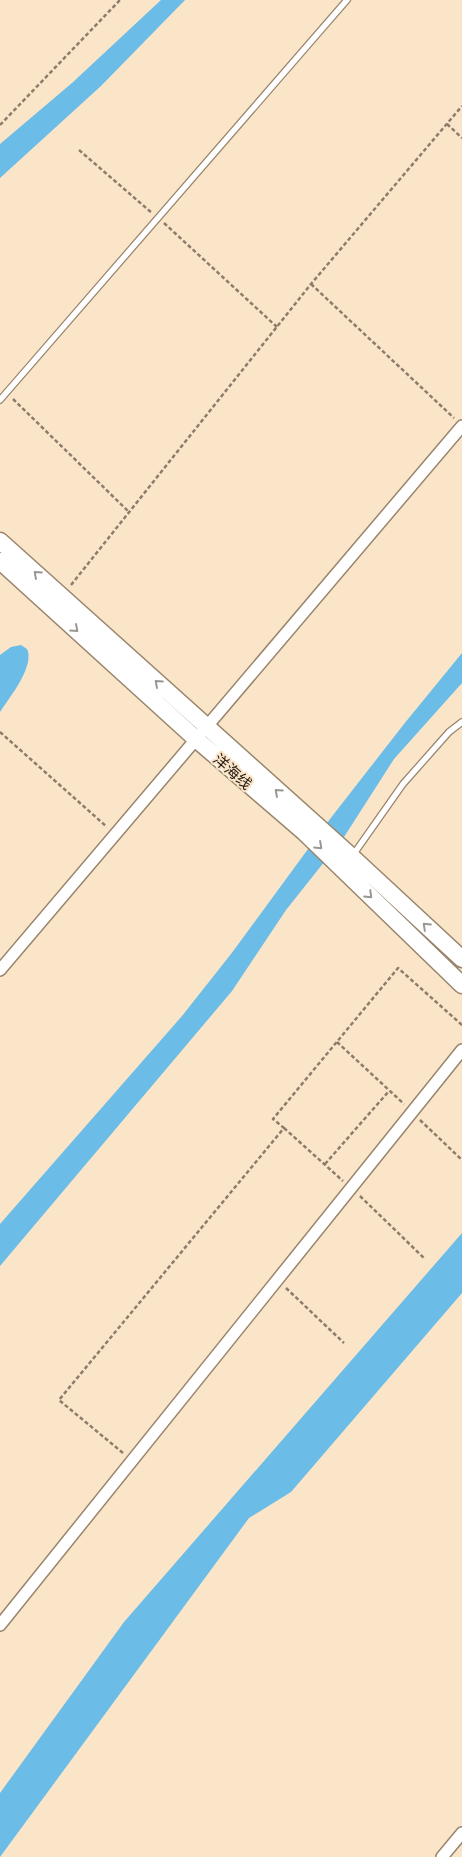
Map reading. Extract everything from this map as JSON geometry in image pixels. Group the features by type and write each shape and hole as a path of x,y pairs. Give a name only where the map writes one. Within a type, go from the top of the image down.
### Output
{"main road":[{"name":"洋海线","path":"0,541 62,596 201,733"},
{"name":"洋海线","path":"0,561 462,959"},
{"name":"洋海线","path":"344,859 462,985"}],"street":[{"path":"0,970 462,426"},
{"path":"0,1625 462,1050"},
{"path":"442,1857 462,1833"}],"lane":[{"path":"0,400 347,0"},
{"path":"344,859 403,784 449,732 462,722"}],"path":[{"path":"0,125 120,0"},
{"path":"62,596 311,284 462,106"},
{"path":"447,124 462,138"},
{"path":"79,150 158,218 277,327"},
{"path":"311,284 462,426"},
{"path":"6,393 129,512"},
{"path":"0,732 115,835"},
{"path":"132,1460 59,1400 284,1128 274,1119 398,968 462,1025"},
{"path":"337,1042 462,1160"},
{"path":"324,1164 389,1091"},
{"path":"278,1280 344,1343"}],"water":[{"path":"161,0 185,0 101,86 0,178 0,144 72,83"},
{"path":"21,645 27,649 29,656 28,664 15,690 0,712 0,655 11,647"},
{"path":"462,653 462,683 394,759 344,837 286,910 232,991 0,1266 0,1224 182,1016 231,954 330,819"},
{"path":"462,1233 462,1293 291,1492 249,1518 0,1857 0,1793 124,1622"}]}
